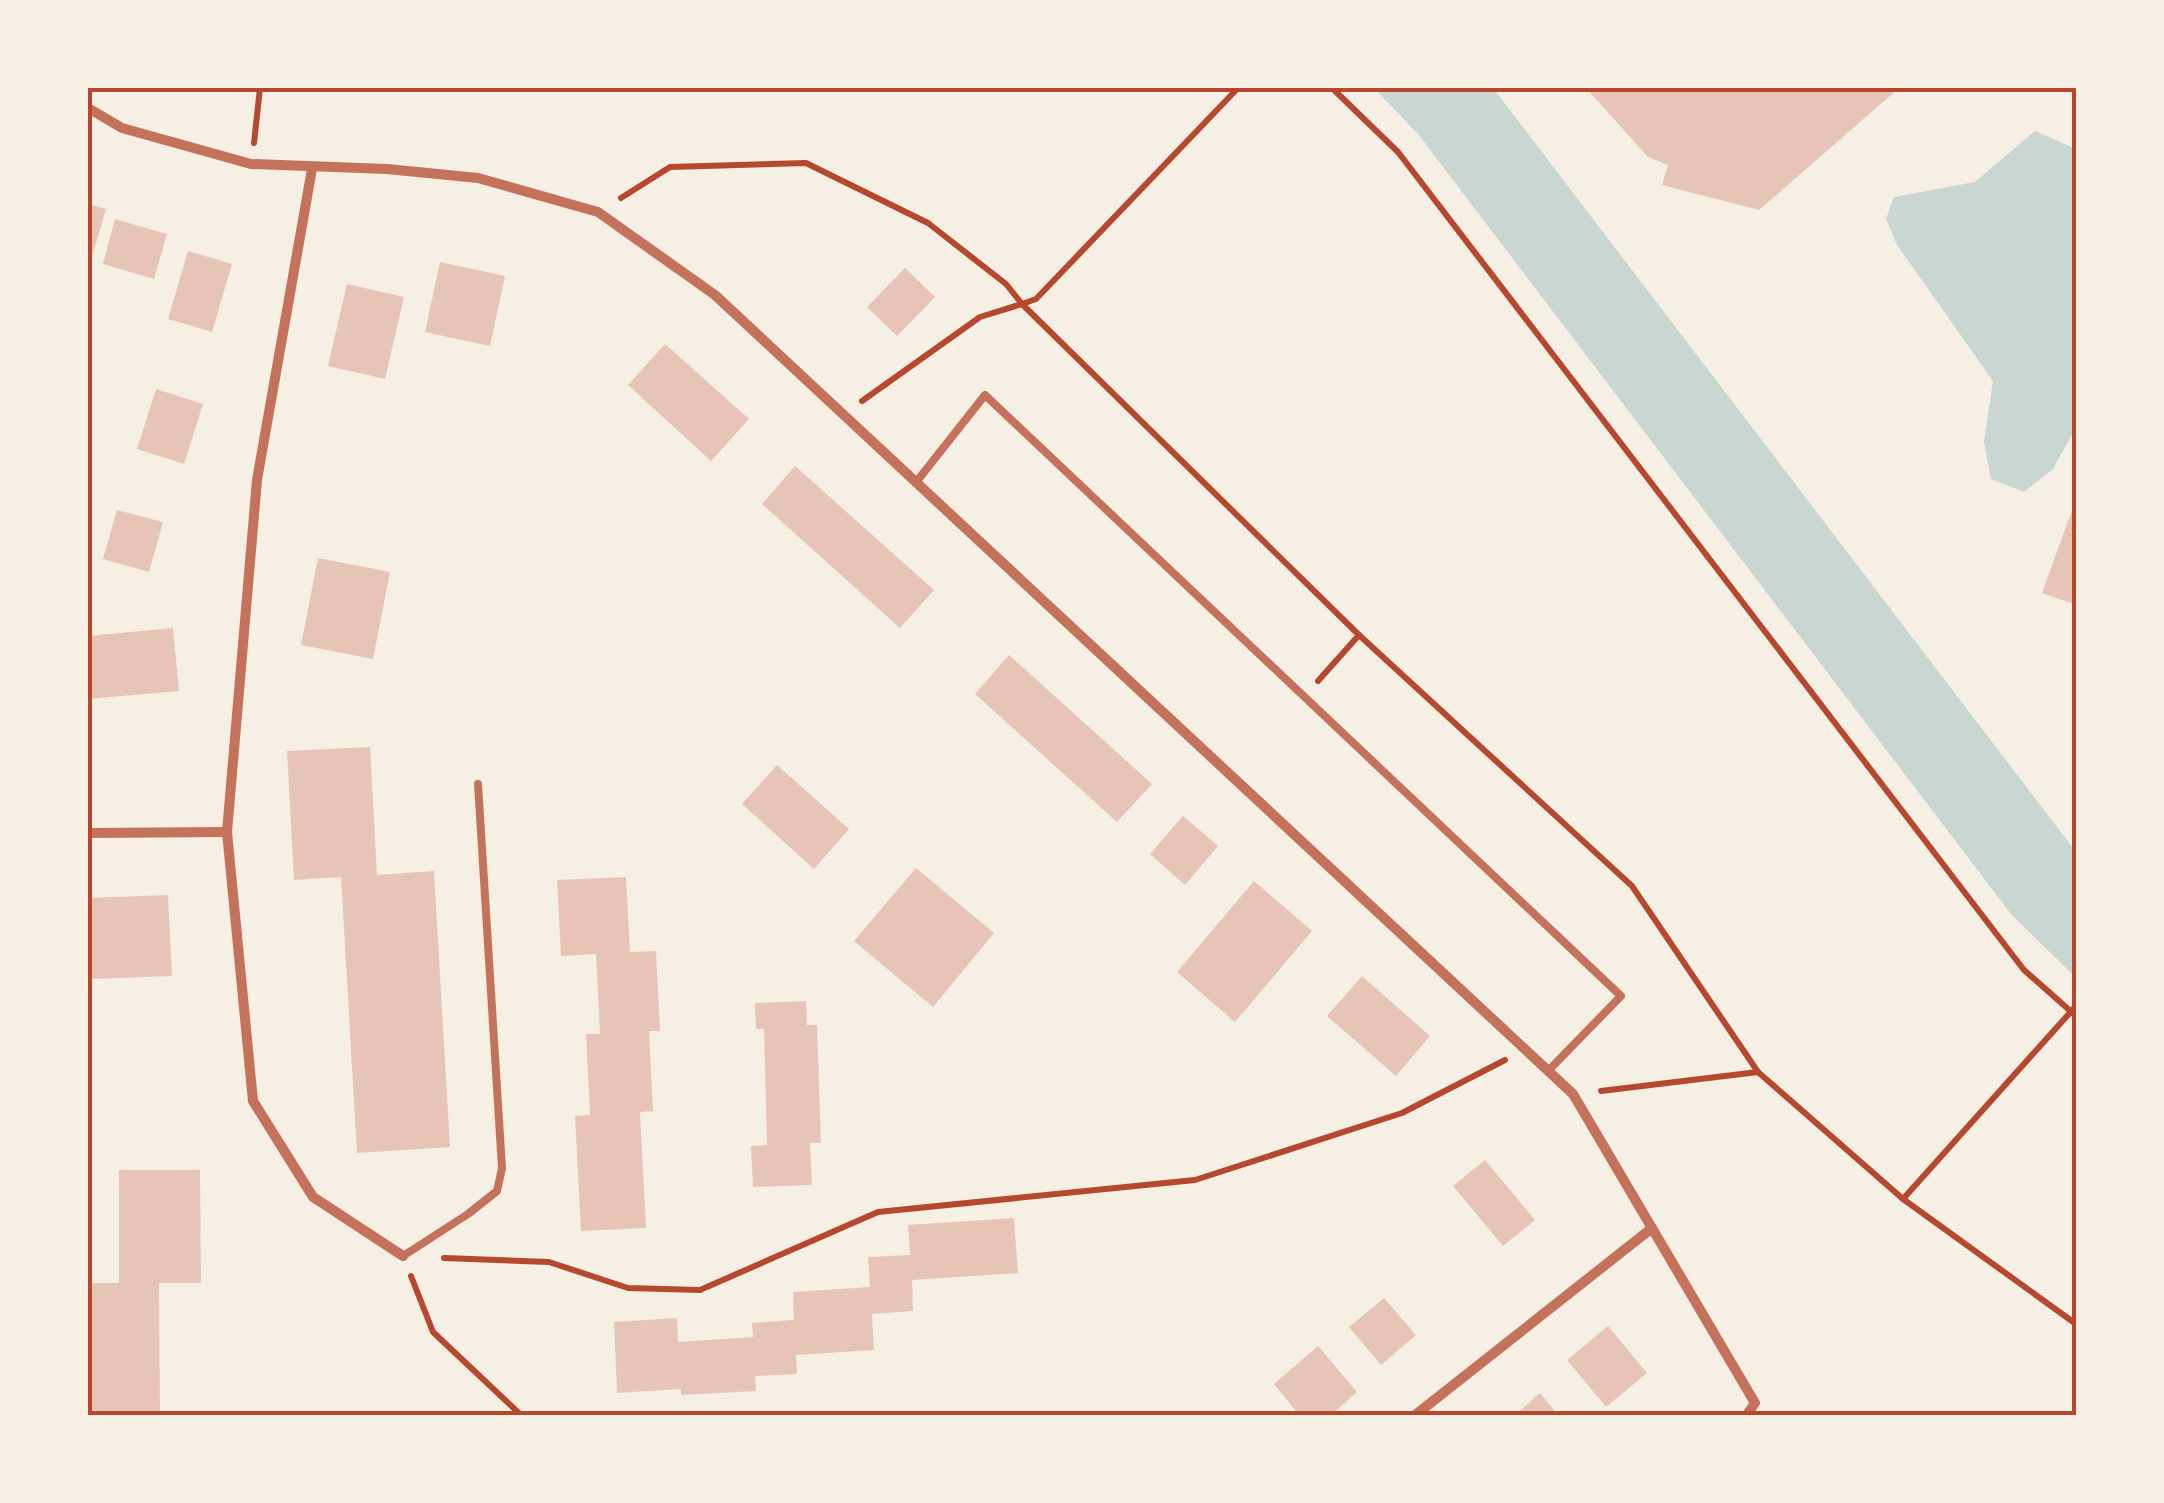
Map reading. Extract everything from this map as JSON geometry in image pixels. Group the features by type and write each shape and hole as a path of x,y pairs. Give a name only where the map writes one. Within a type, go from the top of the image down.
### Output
{"street":[{"path":"88,108 122,128 252,164 387,169 478,178 598,212 715,295 1573,1094 1755,1403 1746,1416"},
{"path":"312,169 257,480 227,832 253,1100 313,1197 403,1256"},
{"path":"88,834 227,832"},
{"path":"1414,1416 1652,1228"}],"lane":[{"path":"917,481 985,394 1621,996 1548,1071"},
{"path":"403,1256 497,1191 502,1168 478,784"}],"path":[{"path":"252,164 260,88"},
{"path":"845,413 980,316 1036,300 1238,88"},
{"path":"1332,88 1398,152 2024,970 2075,1012 2061,1022 1904,1199"},
{"path":"598,212 670,168 806,162 928,223 1006,284 1359,635 1632,886 1758,1072 1904,1199 2076,1324"},
{"path":"1304,696 1359,635"},
{"path":"522,1416 432,1332 403,1256 549,1262 628,1288 700,1290 878,1212 1195,1180 1402,1112 1524,1050"},
{"path":"1573,1094 1758,1072"}],"shaded area":[{"path":"1374,88 1493,88 2076,852 2076,978 2011,914 1418,134"},
{"path":"2035,131 2076,149 2076,427 2053,469 2024,492 1991,479 1984,442 1993,381 1897,245 1886,219 1894,197 1975,182"}],"building":[{"path":"1586,88 1899,88 1759,210 1662,185 1668,165 1648,157"},
{"path":"88,204 106,209 91,260 88,259"},
{"path":"115,219 167,234 154,279 103,264"},
{"path":"188,251 232,264 212,332 168,319"},
{"path":"440,262 505,276 490,346 425,332"},
{"path":"905,268 935,297 897,336 867,307"},
{"path":"347,284 404,297 385,379 328,366"},
{"path":"665,344 749,419 711,461 628,385"},
{"path":"156,389 203,404 184,464 137,449"},
{"path":"795,466 934,590 900,628 762,504"},
{"path":"2076,499 2076,605 2042,593"},
{"path":"117,510 163,522 149,572 103,559"},
{"path":"318,558 390,572 373,659 301,645"},
{"path":"173,628 179,691 88,699 88,636"},
{"path":"1009,655 1152,784 1117,822 975,694"},
{"path":"370,747 377,875 434,871 450,1147 357,1153 341,877 294,880 287,751"},
{"path":"777,765 849,829 814,869 742,804"},
{"path":"1183,816 1218,846 1185,885 1150,854"},
{"path":"916,868 994,933 933,1007 854,941"},
{"path":"626,877 630,952 656,951 660,1031 649,1031 653,1111 640,1112 646,1228 581,1231 575,1116 590,1115 586,1034 600,1034 596,954 561,956 557,880"},
{"path":"1254,881 1312,931 1235,1022 1177,972"},
{"path":"168,895 172,976 88,979 88,898"},
{"path":"1362,976 1430,1036 1396,1076 1327,1016"},
{"path":"806,1001 807,1025 817,1025 821,1143 810,1143 812,1185 753,1187 751,1146 767,1145 764,1029 756,1029 755,1003"},
{"path":"1485,1160 1535,1220 1503,1246 1453,1186"},
{"path":"119,1170 200,1170 201,1283 159,1283 160,1416 88,1416 88,1283 119,1283"},
{"path":"1014,1218 1018,1273 912,1280 913,1311 872,1314 874,1350 796,1355 797,1374 755,1376 756,1391 681,1395 681,1389 617,1393 614,1322 677,1318 678,1342 753,1337 752,1323 794,1320 793,1292 870,1287 868,1257 910,1255 908,1225"},
{"path":"1384,1298 1416,1335 1381,1365 1349,1327"},
{"path":"1608,1326 1647,1373 1606,1407 1567,1360"},
{"path":"1318,1346 1357,1392 1330,1416 1300,1416 1274,1384"},
{"path":"1540,1393 1559,1416 1514,1416"}]}
